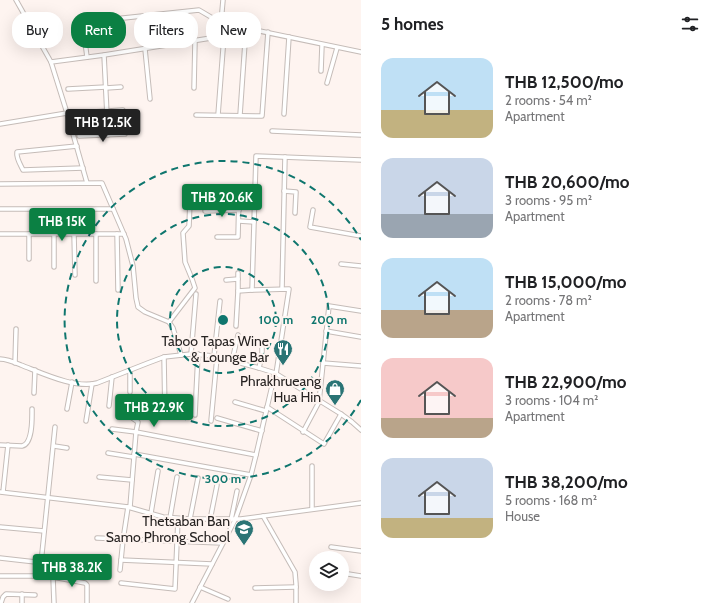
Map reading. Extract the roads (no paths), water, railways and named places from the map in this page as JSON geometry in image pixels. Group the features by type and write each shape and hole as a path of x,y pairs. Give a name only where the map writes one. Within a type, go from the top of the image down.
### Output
{"street":[{"path":"16,0 51,62 87,183"},
{"path":"223,0 223,12"},
{"path":"126,18 198,10 206,14"},
{"path":"261,31 322,45 361,52"},
{"path":"196,115 262,116 268,32"},
{"path":"284,114 289,37"},
{"path":"321,71 322,45"},
{"path":"87,48 88,57"},
{"path":"51,62 151,48"},
{"path":"194,88 195,48"},
{"path":"218,115 222,48"},
{"path":"240,115 245,48"},
{"path":"327,84 338,48"},
{"path":"145,49 150,99"},
{"path":"104,55 108,135"},
{"path":"68,89 121,87"},
{"path":"78,113 123,110"},
{"path":"0,124 67,113"},
{"path":"272,131 361,135"},
{"path":"79,136 125,134"},
{"path":"77,146 17,152 18,161 23,170 83,168"},
{"path":"252,290 256,156 361,160"},
{"path":"282,289 285,158"},
{"path":"0,184 102,183 124,234 133,266 138,307 145,312 169,322 173,328 181,355"},
{"path":"284,192 296,192 295,213"},
{"path":"201,194 239,194 238,237 217,237"},
{"path":"169,322 195,288 185,262 183,233 189,226 190,201"},
{"path":"0,209 113,209"},
{"path":"205,211 239,210"},
{"path":"312,210 310,228 361,236"},
{"path":"239,221 254,222"},
{"path":"0,234 124,234"},
{"path":"29,234 29,259"},
{"path":"54,234 54,267"},
{"path":"74,234 75,275"},
{"path":"96,234 96,281"},
{"path":"117,234 118,290"},
{"path":"341,264 361,266"},
{"path":"236,326 238,272"},
{"path":"226,280 238,279"},
{"path":"192,603 233,520 251,475 275,374 289,289 238,291"},
{"path":"191,354 196,294"},
{"path":"211,422 220,300"},
{"path":"303,432 319,402 329,306 361,311"},
{"path":"15,363 16,329"},
{"path":"326,331 361,337"},
{"path":"232,361 238,335"},
{"path":"259,368 262,355 262,342"},
{"path":"0,359 4,359 55,378 79,384 92,384 164,357 191,354 216,357 259,368 275,374 341,414 361,430"},
{"path":"195,415 198,354"},
{"path":"164,357 165,416"},
{"path":"323,363 361,366"},
{"path":"34,392 35,370"},
{"path":"130,370 130,392"},
{"path":"108,406 112,377"},
{"path":"67,409 72,382"},
{"path":"86,422 92,384"},
{"path":"236,402 266,409 324,444 341,414"},
{"path":"0,445 25,446 31,434 32,409"},
{"path":"120,570 123,540 129,507 138,422 128,415"},
{"path":"218,418 262,431"},
{"path":"42,576 41,563 55,427"},
{"path":"112,429 199,443 256,455"},
{"path":"8,445 2,492 129,507 170,518 210,520 233,520 361,503"},
{"path":"54,446 67,448"},
{"path":"108,453 134,455 251,475"},
{"path":"312,466 312,509"},
{"path":"151,513 158,470"},
{"path":"99,477 132,480"},
{"path":"170,518 177,477"},
{"path":"190,519 198,478"},
{"path":"210,520 217,485"},
{"path":"233,520 237,490"},
{"path":"263,516 295,572 296,603"},
{"path":"121,583 175,589 178,519"},
{"path":"0,526 44,532"},
{"path":"97,538 222,543"},
{"path":"330,547 361,551"},
{"path":"0,558 89,568"},
{"path":"121,560 212,564"},
{"path":"349,574 361,576"},
{"path":"0,576 42,576 85,583 87,585 87,603"},
{"path":"53,577 54,603"},
{"path":"200,587 228,599"},
{"path":"255,588 296,588"},
{"path":"1,603 6,594 35,594"},
{"path":"22,594 22,603"}],"place":[{"name":"Taboo Tapas Wine & Lounge Bar","path":"283,366"},
{"name":"Phrakhrueang Hua Hin","path":"335,406"},
{"name":"Thetsaban Ban Samo Phrong School","path":"244,546"}]}
